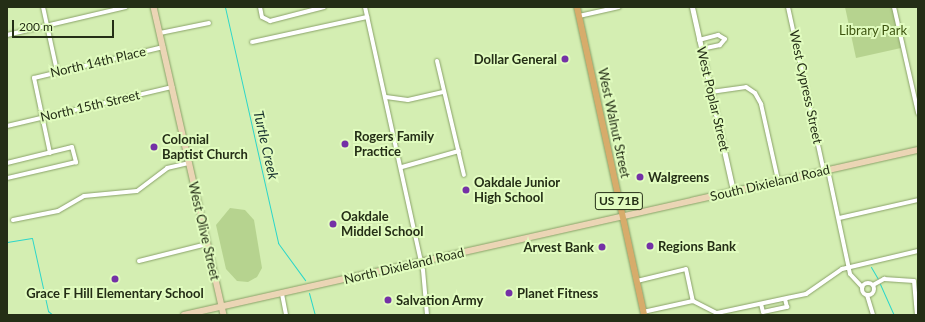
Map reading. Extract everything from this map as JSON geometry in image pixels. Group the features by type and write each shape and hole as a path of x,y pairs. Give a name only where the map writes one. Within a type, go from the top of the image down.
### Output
{"main road":[{"name":"West Olive Street","path":"154,7 188,163 224,315"},
{"name":"West Walnut Street","path":"577,7 644,313"},
{"name":"South Dixieland Road","path":"623,217 733,190 918,150"},
{"name":"North Dixieland Road","path":"184,315 623,217"}],"street":[{"path":"43,7 57,71"},
{"path":"7,35 126,7"},
{"path":"260,7 262,17 270,21 324,7"},
{"path":"365,7 402,167 421,263 427,315"},
{"path":"579,16 619,7"},
{"name":"West Poplar Street","path":"692,7 733,190"},
{"name":"West Cypress Street","path":"788,7 823,167"},
{"path":"894,7 918,113"},
{"path":"252,42 367,17"},
{"name":"North 14th Place","path":"160,33 209,22"},
{"path":"699,40 718,35 724,39 720,45 701,49"},
{"name":"North 14th Place","path":"41,118 34,78 57,71 163,47"},
{"path":"437,61 464,175"},
{"name":"North 15th Street","path":"7,126 172,87"},
{"path":"711,92 746,87 755,93 762,104 778,180"},
{"path":"386,98 408,100 444,92"},
{"path":"41,118 50,152"},
{"path":"7,163 72,147 76,162 7,178"},
{"path":"402,167 458,151"},
{"path":"13,220 58,211 84,196 137,191 167,168 188,163"},
{"path":"829,175 853,279 868,295 873,315"},
{"path":"839,218 918,200"},
{"path":"139,260 207,244"},
{"path":"644,313 693,301 717,314 814,291 833,272 849,266 918,251"},
{"path":"637,281 686,269 693,301"},
{"path":"862,287 866,283 873,285 884,280 914,281 917,315"},
{"path":"868,295 874,291 873,285"},
{"path":"282,294 286,315"},
{"path":"761,304 763,312 787,307 785,298"}],"green space":[{"name":"Library Park","path":"845,7 892,7 901,48 856,58"},
{"path":"230,208 245,210 254,220 262,268 257,277 248,282 237,281 226,269 216,225"}],"waterway":[{"name":"Turtle Creek","path":"225,7 278,243 305,280"},
{"path":"7,242 32,238 48,311 53,315"},
{"path":"871,267 878,279"},
{"path":"880,284 894,315"},
{"name":"Turtle Creek","path":"309,293 315,315"}],"place":[{"name":"Dollar General","path":"565,59"},
{"name":"Rogers Family Practice","path":"345,144"},
{"name":"Colonial Baptist Church","path":"154,147"},
{"name":"Walgreens","path":"640,177"},
{"name":"Oakdale Junior High School","path":"466,190"},
{"name":"Oakdale Middel School","path":"333,224"},
{"name":"Regions Bank","path":"650,246"},
{"name":"Arvest Bank","path":"602,247"},
{"name":"Grace F Hill Elementary School","path":"115,279"},
{"name":"Planet Fitness","path":"509,293"},
{"name":"Salvation Army","path":"388,300"}]}
